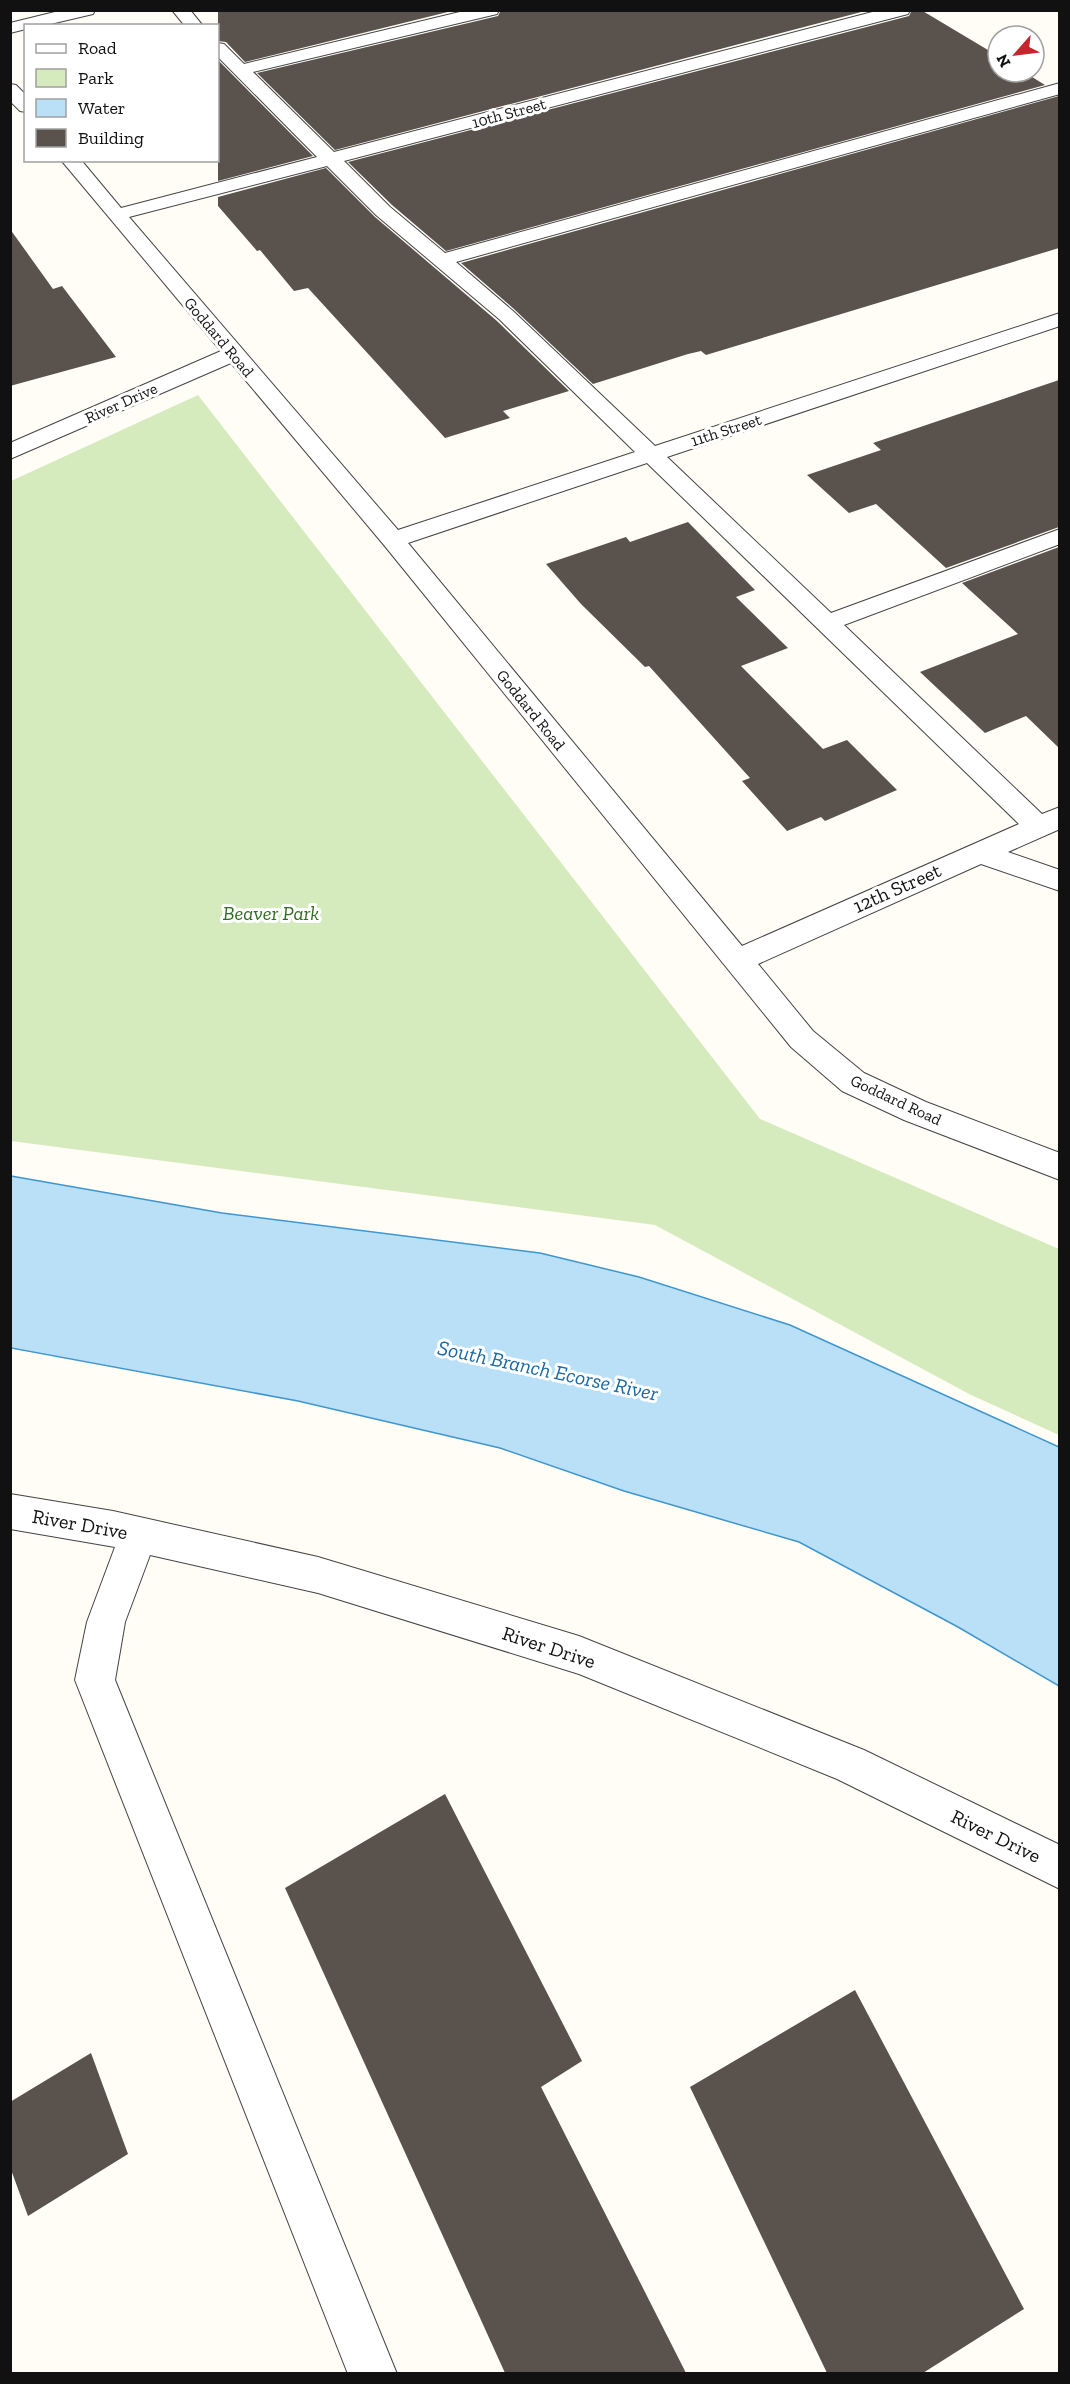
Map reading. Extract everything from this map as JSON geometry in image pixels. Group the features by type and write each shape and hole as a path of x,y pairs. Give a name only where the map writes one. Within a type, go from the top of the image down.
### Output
{"street":[{"path":"27,24 87,10"},
{"path":"180,10 193,24"},
{"path":"241,70 491,10"},
{"name":"10th Street","path":"116,215 902,10"},
{"path":"219,49 383,211 506,315 827,624 1048,821"},
{"path":"441,260 1059,88"},
{"path":"10,89 24,105"},
{"name":"Goddard Road","path":"72,162 232,354 393,540 802,1039 853,1082 915,1111 1059,1167"},
{"name":"11th Street","path":"393,540 1059,320"},
{"name":"River Drive","path":"10,452 232,354"},
{"path":"827,624 1059,536"},
{"name":"12th Street","path":"736,961 1048,821"},
{"path":"978,852 1059,881"},
{"name":"River Drive","path":"10,1511 139,1535 318,1575 579,1655 850,1764 1059,1868"},
{"path":"139,1535 106,1622 94,1680 373,2373"}],"green space":[{"name":"Beaver Park","path":"198,395 760,1119 1059,1249 1059,1435 971,1395 655,1225 11,1141 11,481"}],"water":[{"name":"South Branch Ecorse River","path":"11,1176 222,1213 540,1253 639,1277 790,1325 1059,1447 1059,1686 958,1627 799,1542 624,1491 500,1448 298,1401 11,1348"}],"building":[{"path":"218,10 456,10 245,62 226,42 219,41"},
{"path":"501,10 869,10 335,150 257,73 498,16"},
{"path":"912,10 921,10 986,49 986,84 1045,85 446,251 392,205 348,162 909,16"},
{"path":"219,61 313,156 218,181 219,162"},
{"path":"1059,96 1059,248 706,355 701,351 688,354 593,384 514,309 461,263"},
{"path":"326,168 375,217 497,321 569,391 503,411 510,418 445,438 308,288 294,291 260,250 257,251 218,206 218,197"},
{"path":"10,229 53,289 62,286 116,357 10,386"},
{"path":"1059,380 1059,527 946,568 876,504 849,513 807,475 881,450 873,443"},
{"path":"688,522 755,590 736,597 788,648 741,666 823,749 847,740 897,790 825,821 821,817 787,831 742,781 750,778 649,666 645,667 581,604 546,564 626,537 630,542"},
{"path":"1059,547 1059,748 1026,716 985,733 920,672 1018,634 962,583"},
{"path":"445,1794 582,2061 541,2087 686,2373 505,2373 285,1888"},
{"path":"855,1990 1024,2309 923,2373 827,2373 690,2087"},
{"path":"91,2053 128,2154 28,2216 10,2167 10,2102"}]}
